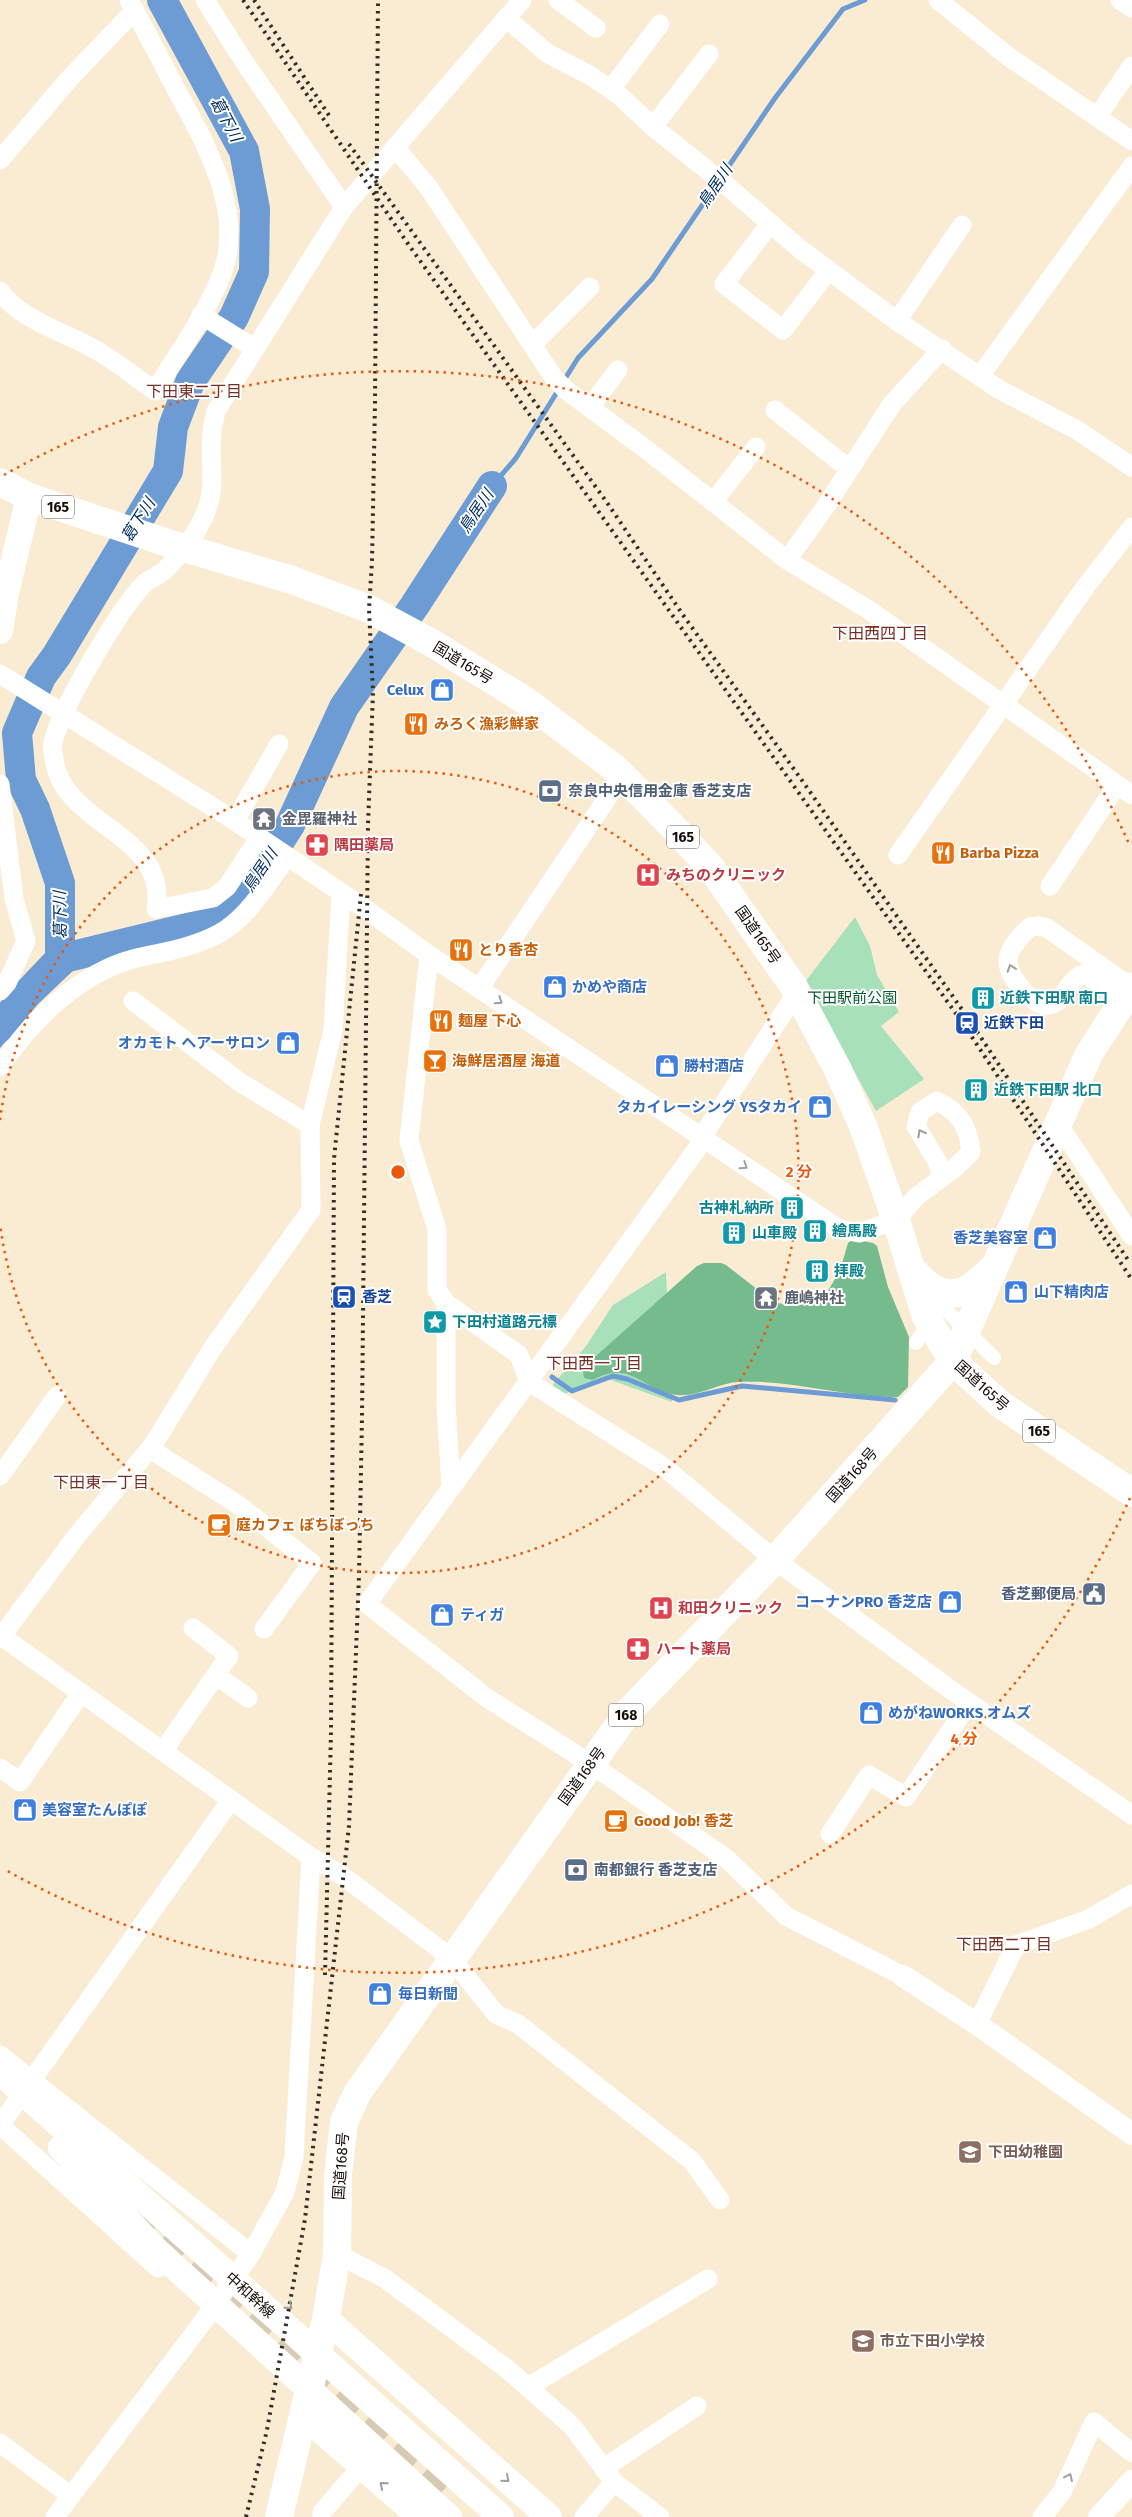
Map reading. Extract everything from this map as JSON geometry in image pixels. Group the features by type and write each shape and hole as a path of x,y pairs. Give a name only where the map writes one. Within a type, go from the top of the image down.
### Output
{"highway":[{"name":"国道165号","path":"0,482 29,497 118,527 292,580 392,621 526,701 622,776 711,868 797,992 837,1068 863,1126 896,1220 926,1317 953,1361 1000,1404 1132,1493"},
{"name":"国道168号","path":"279,2517 326,2320 337,2254 338,2175 344,2122 358,2092 451,1958 628,1712 775,1560 953,1361 1089,1054 1130,991"},
{"path":"911,1268 920,1280 948,1293 962,1292 993,1269"}],"main road":[{"path":"0,631 3,592 29,497"},
{"name":"中和幹線","path":"0,2072 66,2142 475,2517"},
{"path":"0,2080 11,2105 105,2187"},
{"path":"11,2105 185,2244"},
{"name":"中和幹線","path":"11,2105 66,2142 500,2517"},
{"path":"66,2142 154,2248 449,2517"},
{"path":"66,2142 198,2226 382,2387 521,2517"},
{"path":"326,2320 549,2517"},
{"path":"303,2415 420,2517"},
{"path":"475,2517 454,2487 500,2517"}],"street":[{"path":"205,0 245,63 344,206"},
{"path":"259,838 227,887 213,898 156,909 158,894 150,867 124,838 79,806 55,772 52,745 63,714 121,614 146,583 163,572 207,510 211,494 212,434 216,411 254,348 344,206 522,0"},
{"path":"558,0 596,28"},
{"path":"938,0 1009,57 1132,141"},
{"path":"1120,0 1132,8"},
{"path":"0,160 132,5 207,148 221,181 228,217 228,249 220,279 201,315 155,391 96,350 26,315 11,304 0,291"},
{"path":"506,18 547,53 591,76 611,89 653,127 726,185 770,224 896,321 942,349 1000,390 1078,430 1132,467"},
{"path":"611,89 660,24"},
{"path":"653,127 709,54"},
{"path":"1097,117 1132,66"},
{"path":"395,148 429,188 560,384 787,560 848,596 1124,790 1050,886"},
{"path":"980,376 1132,166"},
{"path":"770,224 724,284 783,330 828,270"},
{"path":"896,321 962,225"},
{"path":"533,344 590,287"},
{"path":"201,315 254,348"},
{"path":"787,560 892,404 942,349"},
{"path":"590,407 618,370"},
{"path":"775,410 849,469"},
{"path":"713,502 756,447"},
{"path":"898,855 1086,586 1132,527"},
{"path":"2,680 63,714 235,821 340,894 367,910 429,956 839,1229 858,1233 896,1220 916,1197 941,1176"},
{"path":"235,821 279,744"},
{"path":"479,988 622,776"},
{"path":"0,784 14,899 26,941 7,983 0,992"},
{"path":"0,1067 39,1020 66,994 100,972 131,960 186,947 220,933 240,919 287,857"},
{"path":"340,894 333,1030 310,1125 311,1210 212,1349 150,1449 78,1534 1,1636 311,1857 343,1876 451,1958 496,2014 518,2024 692,2161 720,2200"},
{"path":"1030,927 1047,928 1130,991 1085,974 1072,980 1057,1001 1050,1006 1037,1004 1010,971 1008,963 1010,951 1030,927"},
{"path":"429,956 409,1141 437,1229 437,1290 446,1303 519,1355 529,1382 664,1467 775,1560 969,1703 1132,1814"},
{"path":"797,992 703,1138 529,1382 451,1486 367,1604 487,1698 591,1764 727,1860 786,1916 903,1976 977,2024 1132,2134"},
{"path":"133,1001 241,1082 310,1125"},
{"path":"1059,1125 1131,1232"},
{"path":"916,1343 941,1300 994,1358"},
{"path":"446,1303 446,1404 451,1486"},
{"path":"0,1476 57,1396"},
{"path":"150,1449 237,1504 312,1563 264,1629"},
{"path":"163,1751 230,1656 193,1628"},
{"path":"216,1675 248,1698"},
{"path":"0,1768 20,1782 81,1692"},
{"path":"830,1834 870,1775 906,1797 969,1703"},
{"path":"11,2105 231,1800"},
{"path":"55,2517 209,2314 251,2254 285,2192 294,2157 311,1857"},
{"path":"977,2024 1016,1945 1090,1919 1132,1894"},
{"path":"0,2055 11,2105 209,2314"},
{"path":"11,2105 251,2254"},
{"path":"337,2254 384,2278 506,2368 572,2426 609,2475 660,2517"},
{"path":"528,2387 708,2279"},
{"path":"584,2517 609,2475 696,2406"},
{"path":"1042,2517 1062,2492 1094,2422 1132,2453"},
{"path":"0,2444 71,2496"},
{"path":"322,2517 322,2512 362,2466"},
{"path":"1099,2517 1132,2481"}],"green space":[{"name":"下田駅前公園","path":"855,917 870,946 877,975 899,1012 881,1026 924,1079 876,1111 805,982"},
{"name":"鹿嶋神社","path":"853,1239 873,1243 877,1246 888,1287 909,1337 908,1387 898,1397 858,1395 778,1383 758,1382 731,1383 693,1394 678,1395 666,1393 627,1374 606,1374 593,1380 584,1378 583,1372 587,1364 697,1266 704,1263 721,1263 726,1265 775,1303 787,1304 828,1291 840,1270 848,1243"},
{"path":"666,1272 672,1402 608,1379 564,1394 551,1387 586,1346 613,1305"}],"water":[{"path":"53,943 76,946 77,967 39,1003 0,1048 0,1008 46,962"}],"waterway":[{"name":"葛下川","path":"0,1027 20,1001 60,959 60,883 35,809 21,780 17,733 41,677 57,655 168,471 173,427 190,382 234,317 254,272 255,209 244,151 162,0"},
{"name":"鳥居川","path":"563,382 578,358 652,279 775,98 843,9 865,0"},
{"name":"鳥居川","path":"492,486 516,458 559,389"},
{"name":"鳥居川","path":"60,959 199,925 226,914 251,886 290,825 344,707 415,605 492,486"},
{"path":"552,1377 572,1391 613,1376 627,1379 679,1400 742,1386 895,1400"}],"tunnel":[{"path":"134,2212 445,2490"}],"railway":[{"path":"243,0 406,241 964,1025 1132,1280"},
{"path":"254,0 330,117"},
{"path":"246,2517 267,2430 305,2219 349,1826 359,1576 362,1417 368,825 373,692 369,609 372,561 375,403 378,0"},
{"path":"349,144 608,504 683,615 801,779 970,1021 1130,1263"},
{"path":"325,1975 331,1732 334,1159 361,894"}],"place":[{"name":"Celux","path":"442,690"},
{"name":"みろく漁彩鮮家","path":"416,724"},
{"name":"奈良中央信用金庫 香芝支店","path":"550,791"},
{"name":"金毘羅神社","path":"264,819"},
{"name":"隅田薬局","path":"317,845"},
{"name":"Barba Pizza","path":"943,853"},
{"name":"みちのクリニック","path":"648,875"},
{"name":"とり香杏","path":"461,950"},
{"name":"かめや商店","path":"555,987"},
{"name":"近鉄下田駅 南口","path":"983,998"},
{"name":"麺屋 下心","path":"441,1021"},
{"name":"近鉄下田","path":"967,1023"},
{"name":"オカモト ヘアーサロン","path":"288,1043"},
{"name":"海鮮居酒屋 海道","path":"435,1061"},
{"name":"勝村酒店","path":"667,1066"},
{"name":"近鉄下田駅 北口","path":"976,1090"},
{"name":"タカイレーシング YSタカイ","path":"820,1107"},
{"name":"古神札納所","path":"792,1208"},
{"name":"繪馬殿","path":"815,1231"},
{"name":"山車殿","path":"734,1233"},
{"name":"香芝美容室","path":"1045,1238"},
{"name":"拝殿","path":"817,1271"},
{"name":"山下精肉店","path":"1016,1292"},
{"name":"香芝","path":"344,1297"},
{"name":"鹿嶋神社","path":"766,1298"},
{"name":"下田村道路元標","path":"435,1322"},
{"name":"庭カフェ ぼちぼっち","path":"219,1525"},
{"name":"香芝郵便局","path":"1094,1594"},
{"name":"コーナンPRO 香芝店","path":"950,1602"},
{"name":"和田クリニック","path":"661,1608"},
{"name":"ティガ","path":"442,1615"},
{"name":"ハート薬局","path":"638,1649"},
{"name":"めがねWORKS オムズ","path":"871,1713"},
{"name":"美容室たんぽぽ","path":"25,1810"},
{"name":"Good Job! 香芝","path":"616,1821"},
{"name":"南都銀行 香芝支店","path":"576,1870"},
{"name":"毎日新聞","path":"380,1994"},
{"name":"下田幼稚園","path":"970,2152"},
{"name":"市立下田小学校","path":"863,2341"}],"district":[{"name":"下田東二丁目","path":"194,391"},
{"name":"下田西四丁目","path":"880,633"},
{"name":"下田西一丁目","path":"594,1363"},
{"name":"下田東一丁目","path":"101,1482"},
{"name":"下田西二丁目","path":"1004,1944"}]}
